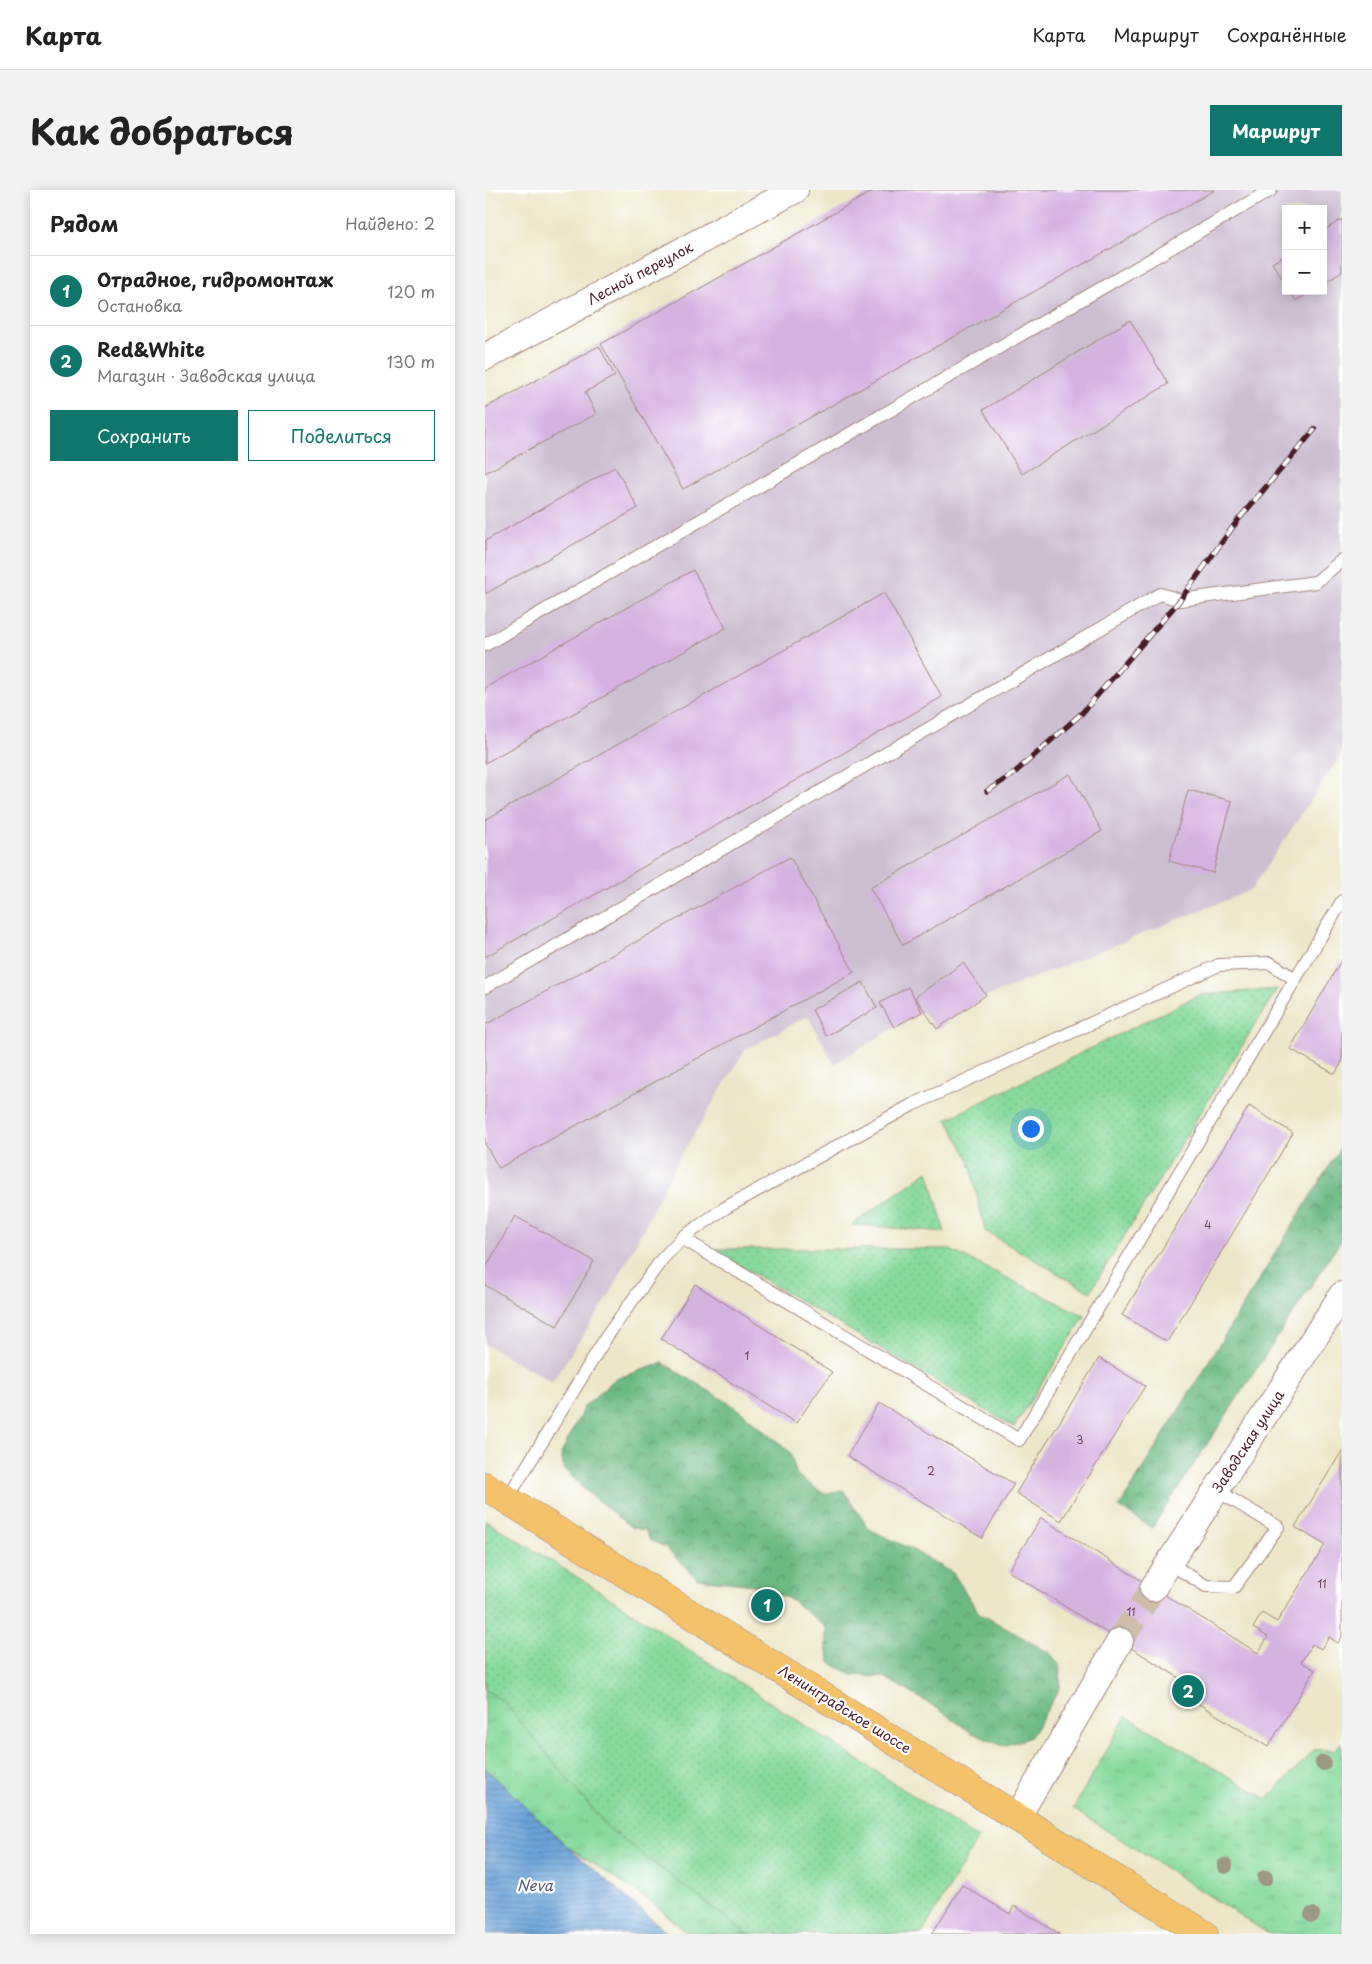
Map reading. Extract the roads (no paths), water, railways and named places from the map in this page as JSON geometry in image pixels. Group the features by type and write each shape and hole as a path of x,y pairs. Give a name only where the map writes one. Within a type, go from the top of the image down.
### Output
{"main road":[{"name":"Ленинградское шоссе","path":"496,1492 1018,1816 1204,1934"}],"street":[{"name":"Лесной переулок","path":"485,357 795,190"},
{"name":"Заводская улица","path":"1153,1588 1342,1295"},
{"path":"1018,1816 1120,1642"}],"lane":[{"path":"485,645 1271,190"},
{"path":"485,986 1160,594 1180,600 1315,582 1342,560"},
{"path":"683,1238 1019,1440 1342,901"},
{"path":"496,1492 662,1259 683,1238 725,1208 912,1105 1219,965 1270,963 1295,979"},
{"path":"1169,1563 1206,1586 1234,1587 1278,1528 1216,1490"}],"water":[{"name":"Neva","path":"485,1768 566,1845 669,1934 485,1934"}],"tunnel":[{"path":"1120,1641 1153,1588"}],"railway":[{"path":"987,791 1012,775 1082,713 1180,600 1238,520 1315,429"}],"place":[{"name":"Отрадное, гидромонтаж","path":"767,1605"},
{"name":"Red&White","path":"1188,1691"}]}
